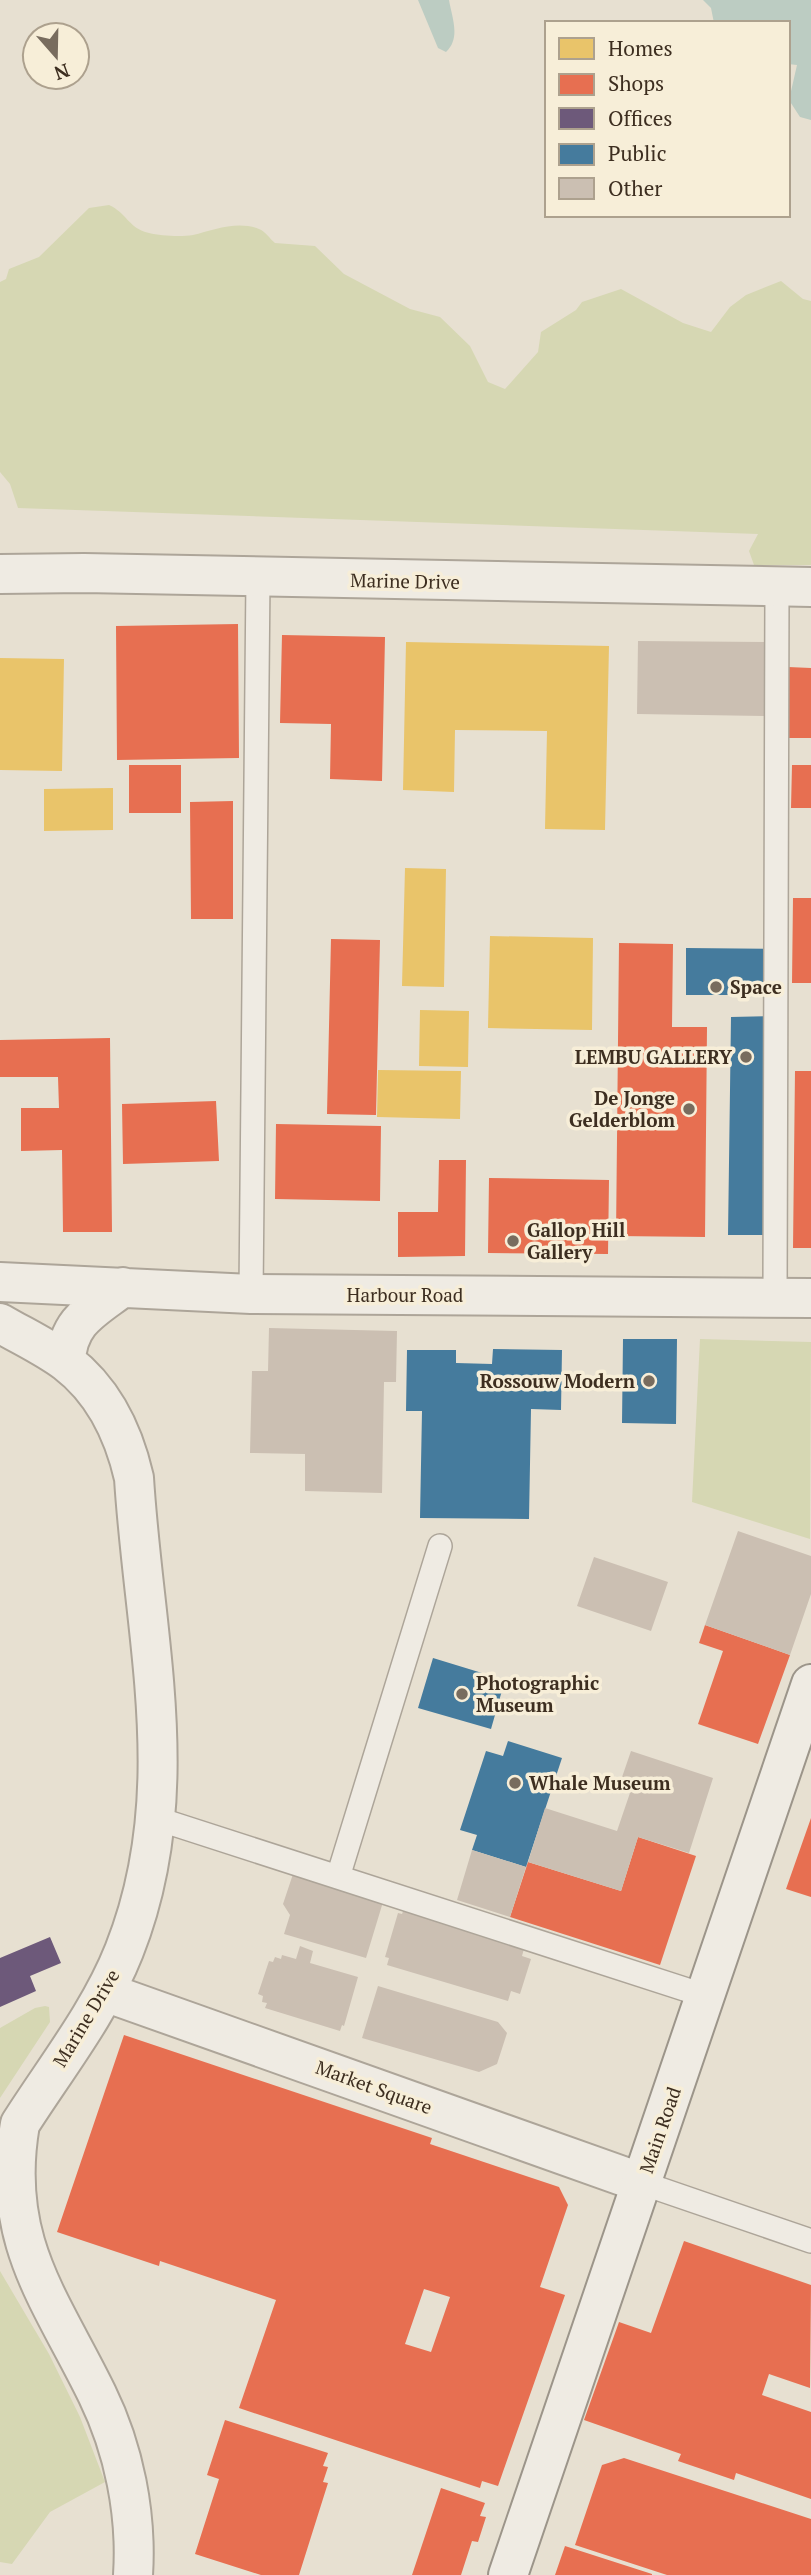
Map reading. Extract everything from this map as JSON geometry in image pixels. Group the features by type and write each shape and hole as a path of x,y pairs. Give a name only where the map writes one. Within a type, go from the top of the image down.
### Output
{"street":[{"name":"Marine Drive","path":"0,574 83,573 794,588"},
{"name":"Harbour Road","path":"0,1282 251,1294 793,1298"},
{"path":"66,1362 66,1347 71,1331 81,1318 123,1287"},
{"name":"Marine Drive","path":"0,1323 66,1362 87,1382 105,1404 124,1441 134,1478 158,1720 155,1818 149,1866 138,1913 124,1953 105,1992 20,2124 5,2165 3,2212 7,2235 18,2260 87,2376 114,2437 126,2480 132,2520 133,2575"},
{"name":"Main Road","path":"508,2575 811,1684"},
{"name":"Market Square","path":"105,1992 642,2183"}],"lane":[{"path":"251,1294 258,578"},
{"path":"793,1298 794,588"},
{"path":"338,1877 440,1546"},
{"path":"155,1818 706,1996"},
{"path":"642,2183 811,2241"}],"green space":[{"path":"109,205 136,228 154,234 188,236 243,225 261,230 275,243 315,246 344,274 410,309 440,317 470,346 488,382 505,389 538,352 541,332 576,310 582,302 621,289 683,323 711,332 730,307 746,295 781,281 803,299 811,301 811,565 754,565 749,551 758,534 18,508 10,484 0,472 0,282 6,279 9,269 39,257 89,208"},
{"path":"700,1339 811,1342 810,1539 692,1502"},
{"path":"49,2007 50,2022 0,2098 0,2028 35,2008"},
{"path":"0,2271 49,2354 80,2417 105,2482 50,2512 12,2564 0,2562"}],"shaded area":[{"path":"418,0 449,0 454,34 451,46 446,52 438,48"},
{"path":"703,0 811,0 811,120 800,117 790,102 797,65 790,64 790,21 714,21 711,8"}],"building: Homes":[{"path":"406,642 609,646 605,830 545,829 547,731 455,730 454,792 403,790"},
{"path":"0,658 64,659 62,771 0,770"},
{"path":"113,788 113,830 44,831 44,789"},
{"path":"405,868 446,869 444,987 402,986"},
{"path":"490,936 593,938 592,1030 488,1028"},
{"path":"420,1010 469,1011 468,1067 419,1066"},
{"path":"378,1070 461,1071 460,1119 377,1117"}],"building: Shops":[{"path":"238,624 239,758 117,760 116,626"},
{"path":"282,635 385,637 382,781 330,779 331,724 280,723"},
{"path":"788,667 811,668 811,738 787,738"},
{"path":"129,765 181,765 181,813 129,813"},
{"path":"792,765 811,765 811,808 791,808"},
{"path":"233,801 233,919 191,919 190,802"},
{"path":"793,898 811,898 811,983 792,983"},
{"path":"331,939 380,940 376,1115 327,1114"},
{"path":"619,943 673,944 672,1027 707,1027 705,1237 616,1236"},
{"path":"110,1038 112,1232 63,1232 62,1150 21,1151 21,1108 59,1108 58,1077 0,1077 0,1040"},
{"path":"795,1071 811,1071 811,1248 793,1248"},
{"path":"216,1101 219,1161 123,1164 122,1104"},
{"path":"276,1124 381,1126 380,1201 275,1199"},
{"path":"439,1160 466,1160 465,1256 398,1257 398,1212 438,1212"},
{"path":"489,1178 609,1180 608,1254 488,1253"},
{"path":"705,1625 790,1655 758,1744 698,1724 723,1651 699,1643"},
{"path":"811,1818 811,1897 786,1889"},
{"path":"638,1837 696,1856 660,1965 510,1917 528,1862 621,1891"},
{"path":"124,2035 432,2138 430,2144 559,2187 568,2205 540,2287 565,2295 498,2486 482,2481 480,2488 239,2408 276,2300 160,2261 159,2266 57,2232","holes":["424,2289 450,2297 431,2352 405,2344"]},
{"path":"684,2241 811,2285 810,2388 769,2374 762,2395 811,2412 811,2499 736,2473 734,2480 678,2461 681,2454 584,2420 619,2322 651,2333"},
{"path":"225,2420 328,2453 323,2466 328,2467 323,2482 328,2483 299,2575 261,2575 195,2554 219,2479 207,2475"},
{"path":"624,2458 811,2519 811,2575 667,2575 575,2545 602,2465"},
{"path":"441,2488 485,2503 480,2516 486,2517 478,2542 472,2541 461,2575 412,2575"},
{"path":"565,2546 652,2574 652,2575 555,2575"}],"building: Offices":[{"path":"50,1937 61,1963 30,1976 36,1991 0,2007 0,1958"}],"building: Public":[{"path":"686,948 776,949 775,995 686,995"},
{"path":"772,1016 771,1235 728,1235 731,1017"},
{"name":"Rossouw Modern","path":"623,1339 677,1339 676,1424 622,1423"},
{"path":"493,1349 562,1350 561,1410 531,1409 529,1519 420,1518 422,1411 406,1411 407,1350 456,1350 456,1363 492,1364"},
{"name":"Photographic Museum","path":"433,1658 505,1680 491,1729 418,1708"},
{"name":"Whale Museum","path":"508,1741 562,1758 526,1867 472,1850 477,1835 460,1830 486,1751 503,1756"}],"building: Other":[{"path":"638,641 765,642 764,716 637,714"},
{"path":"269,1328 397,1331 396,1382 384,1382 382,1493 305,1491 305,1454 250,1453 252,1371 268,1371"},
{"path":"738,1531 811,1556 811,1594 790,1655 705,1625"},
{"path":"594,1557 668,1582 651,1631 577,1606"},
{"path":"631,1751 713,1778 689,1853 638,1837 621,1891 528,1862 545,1808 617,1831 632,1787 620,1783"},
{"path":"472,1850 526,1867 510,1917 457,1900"},
{"path":"294,1871 326,1880 325,1885 383,1902 366,1958 284,1934 290,1915 283,1904"},
{"path":"404,1909 525,1945 522,1956 531,1959 520,1994 511,1991 508,2001 387,1965 389,1958 385,1957 398,1913 402,1914"},
{"path":"300,1946 313,1951 310,1963 358,1977 344,2026 342,2025 340,2031 265,2008 267,2003 262,2002 263,1996 258,1994 269,1961 273,1962 275,1957 281,1959 282,1955 296,1959"},
{"path":"378,1986 498,2022 507,2033 497,2064 479,2072 362,2038"}],"place":[{"name":"Space","path":"716,987"},
{"name":"LEMBU GALLERY","path":"746,1057"},
{"name":"De Jonge Gelderblom","path":"689,1109"},
{"name":"Gallop Hill Gallery","path":"513,1241"},
{"name":"Rossouw Modern","path":"649,1381"},
{"name":"Photographic Museum","path":"462,1694"},
{"name":"Whale Museum","path":"515,1783"}]}
